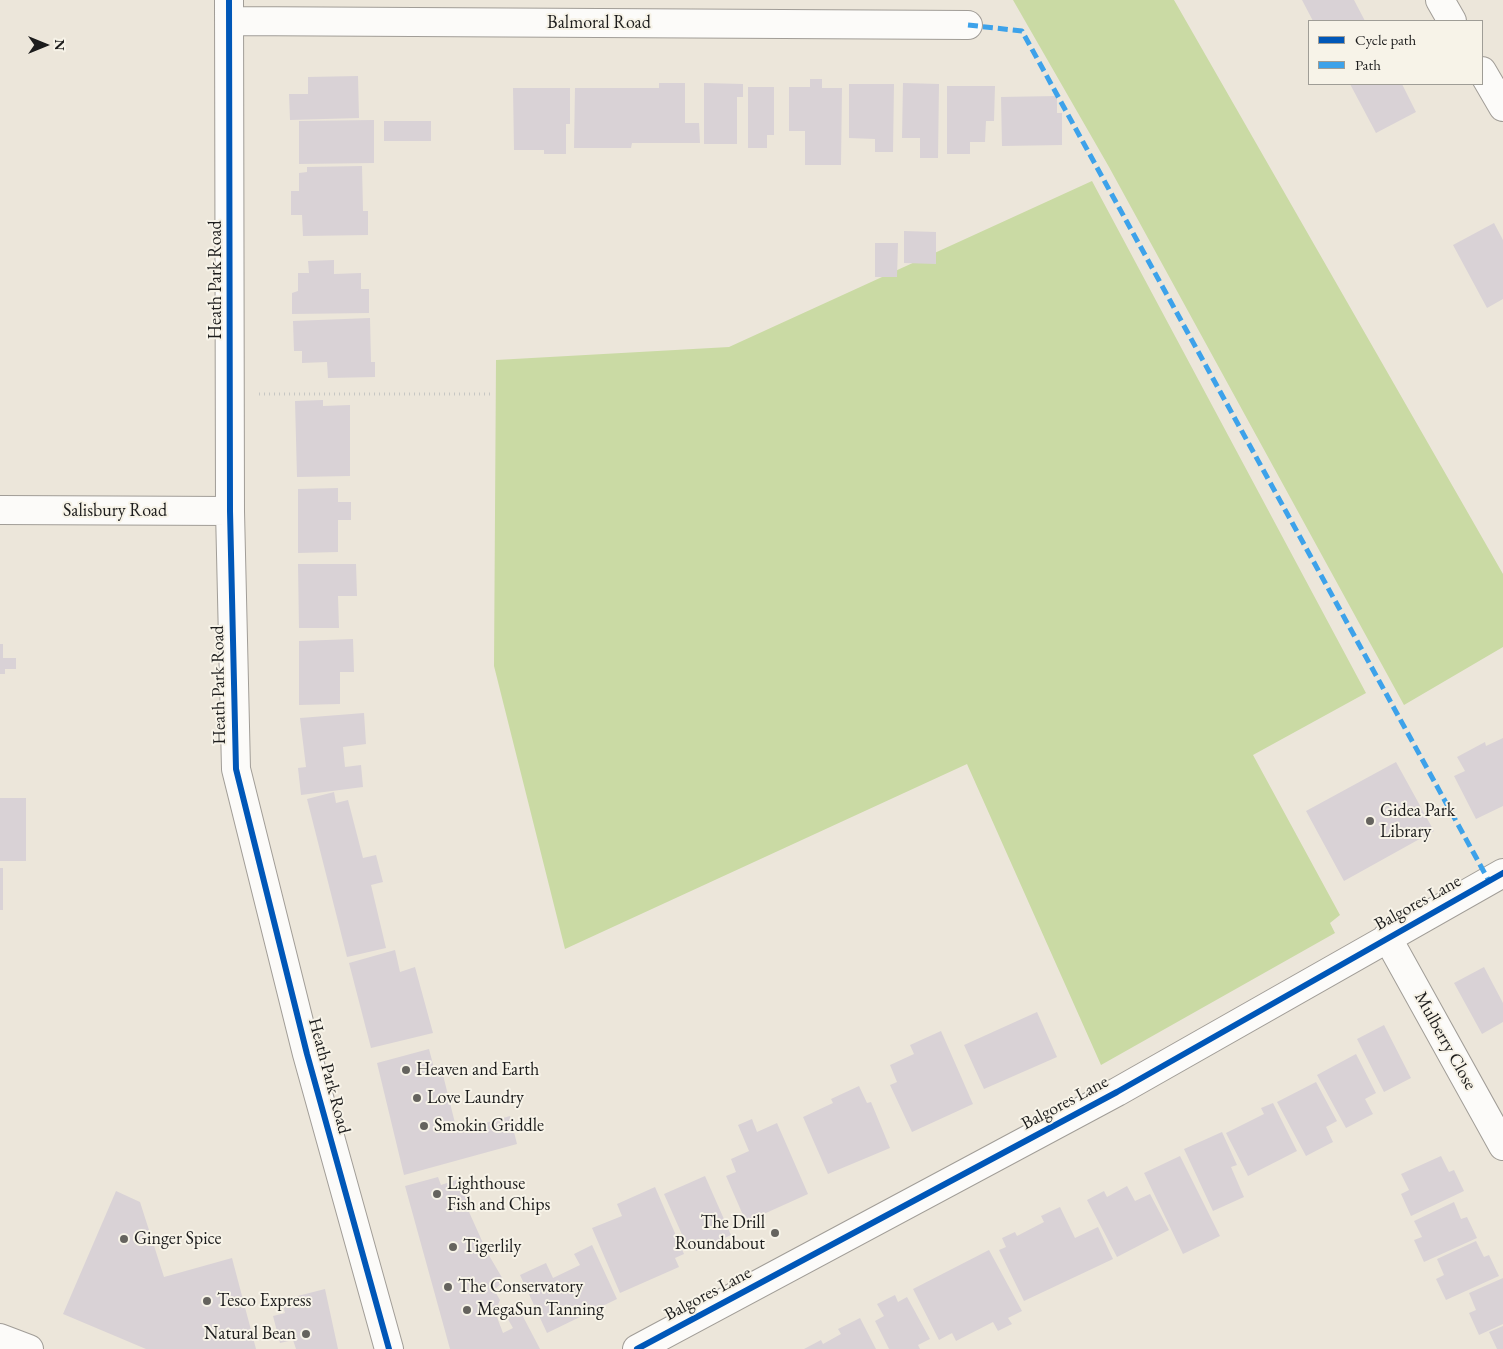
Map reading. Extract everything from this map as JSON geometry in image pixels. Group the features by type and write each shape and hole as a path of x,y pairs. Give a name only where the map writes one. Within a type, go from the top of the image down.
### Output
{"street":[{"path":"1440,0 1451,20"},
{"name":"Balmoral Road","path":"230,11 968,25"},
{"name":"Heath Park Road","path":"230,11 230,511 236,769 307,1054 389,1349"},
{"path":"1483,73 1503,107"},
{"name":"Salisbury Road","path":"0,510 230,511"},
{"name":"Balgores Lane","path":"636,1349 1117,1092 1387,937 1503,873"},
{"name":"Mulberry Close","path":"1387,937 1503,1146"},
{"path":"0,1338 29,1349"}],"path":[{"path":"231,394 490,394"}],"green space":[{"path":"1013,0 1174,0 1503,574 1503,647 1404,705 1109,167"},
{"path":"1092,181 1366,693 1253,755 1340,915 1330,923 1335,933 1101,1065 967,764 565,949 494,666 496,360 729,347"}],"building":[{"path":"1302,0 1354,0 1364,20 1312,20"},
{"path":"358,76 359,118 290,120 289,94 308,94 308,77"},
{"path":"810,79 822,79 822,88 842,88 841,165 805,165 805,131 789,131 789,87 810,87"},
{"path":"659,83 685,83 685,123 699,123 700,143 632,143 631,148 574,148 575,88 659,88"},
{"path":"704,83 743,84 743,97 737,97 737,144 704,144"},
{"path":"903,83 939,84 938,158 920,158 920,138 902,138"},
{"path":"849,84 894,84 893,152 875,152 875,139 849,138"},
{"path":"1351,85 1402,85 1416,112 1376,133"},
{"path":"947,86 995,86 994,121 986,121 985,142 970,142 970,154 947,154"},
{"path":"748,87 774,87 774,135 767,135 767,148 748,148"},
{"path":"513,88 570,88 570,124 566,124 566,154 544,154 544,150 514,150"},
{"path":"1057,96 1057,113 1062,113 1062,145 1002,146 1001,97"},
{"path":"374,120 374,163 299,164 299,121"},
{"path":"384,121 431,121 431,141 384,141"},
{"path":"362,166 363,211 368,211 368,235 303,236 302,215 291,215 291,191 299,191 299,173 307,172 307,167"},
{"path":"1494,223 1503,240 1503,299 1487,308 1453,245"},
{"path":"904,231 936,232 936,264 904,263"},
{"path":"875,243 898,243 897,277 875,277"},
{"path":"334,260 334,274 361,273 361,289 369,289 369,313 292,314 292,293 298,291 298,273 309,273 308,261"},
{"path":"370,318 371,362 375,362 375,377 328,378 327,362 302,363 302,351 294,351 293,321"},
{"path":"323,400 323,406 350,405 350,476 297,477 295,401"},
{"path":"338,488 338,502 351,502 351,520 338,520 338,552 298,553 298,489"},
{"path":"298,564 356,564 357,596 338,596 339,628 299,628"},
{"path":"353,639 354,672 340,672 340,704 299,705 299,641"},
{"path":"0,644 3,644 3,658 16,658 16,669 5,669 5,674 0,674"},
{"path":"364,713 366,744 343,747 345,767 361,765 363,787 301,795 298,768 306,767 300,718"},
{"path":"1503,738 1503,806 1476,819 1454,776 1465,771 1457,757 1485,742 1486,746"},
{"name":"Gidea Park Library","path":"1396,762 1434,831 1344,881 1306,811"},
{"path":"334,792 336,803 348,800 363,858 376,855 383,882 371,885 386,948 347,957 307,799"},
{"path":"0,798 26,798 26,861 0,861"},
{"path":"0,868 3,868 3,910 0,910"},
{"path":"395,950 400,972 415,967 433,1033 371,1048 349,963"},
{"path":"1484,967 1503,1003 1503,1022 1482,1034 1454,983"},
{"path":"1037,1012 1057,1057 984,1089 964,1045"},
{"path":"1384,1025 1411,1078 1384,1092 1357,1039"},
{"path":"941,1031 973,1104 912,1132 890,1085 897,1082 890,1065 914,1054 910,1045"},
{"path":"429,1049 436,1076 443,1075 457,1131 510,1116 517,1144 404,1175 377,1063"},
{"path":"1356,1054 1376,1093 1365,1099 1373,1114 1346,1128 1317,1075"},
{"path":"1316,1082 1337,1121 1326,1127 1333,1142 1306,1156 1277,1102"},
{"path":"859,1086 867,1103 871,1102 890,1148 828,1174 803,1117 833,1103 831,1099"},
{"path":"1273,1103 1297,1151 1248,1176 1226,1133 1264,1114 1261,1108"},
{"path":"752,1119 757,1132 777,1123 808,1194 746,1222 726,1176 736,1172 731,1159 749,1151 738,1125"},
{"path":"1222,1132 1237,1165 1231,1167 1244,1197 1213,1211 1184,1149"},
{"path":"1180,1156 1220,1236 1183,1254 1144,1173"},
{"path":"1441,1156 1449,1172 1454,1170 1464,1191 1411,1216 1401,1194 1409,1190 1401,1174"},
{"path":"705,1176 731,1235 696,1251 694,1246 688,1248 664,1194"},
{"path":"438,1177 441,1185 459,1179 470,1201 465,1203 487,1252 504,1281 494,1290 500,1300 495,1312 503,1333 513,1328 505,1314 518,1307 540,1349 450,1349 405,1186"},
{"path":"1127,1186 1135,1201 1150,1194 1169,1230 1117,1257 1087,1200 1104,1191 1107,1197"},
{"path":"655,1187 684,1254 675,1258 679,1267 620,1293 592,1228 622,1216 617,1204"},
{"path":"116,1191 140,1202 164,1277 232,1258 256,1349 146,1349 63,1314"},
{"path":"1454,1202 1461,1219 1467,1217 1477,1238 1424,1262 1414,1240 1422,1237 1414,1221"},
{"path":"1060,1207 1075,1238 1098,1227 1113,1259 1024,1301 999,1250 1006,1247 1002,1238 1015,1232 1017,1236 1044,1222 1041,1216"},
{"path":"1476,1241 1484,1257 1489,1255 1499,1276 1446,1300 1436,1279 1444,1275 1437,1259"},
{"path":"592,1245 617,1299 547,1333 520,1275 546,1263 553,1278 580,1265 574,1254"},
{"path":"989,1250 1022,1311 1008,1318 1012,1324 998,1331 993,1322 956,1341 952,1333 939,1340 913,1289"},
{"path":"1503,1278 1503,1324 1479,1335 1469,1313 1476,1310 1469,1293"},
{"path":"325,1289 338,1349 296,1349 293,1340 280,1343 273,1316 285,1313 282,1300"},
{"path":"895,1295 898,1302 907,1297 930,1339 918,1345 920,1349 889,1349 875,1321 884,1316 877,1304"},
{"path":"860,1318 876,1349 804,1349 821,1340 823,1344 841,1334 838,1329"},
{"path":"1503,1326 1503,1349 1497,1349 1489,1332"}],"marked path":[{"path":"968,25 1022,31 1489,881"}],"cycle path":[{"path":"229,0 230,511 236,769 307,1054 389,1349"},
{"path":"637,1349 1117,1092 1503,873"}],"place":[{"name":"Gidea Park Library","path":"1370,821"},
{"name":"Heaven and Earth","path":"406,1070"},
{"name":"Love Laundry","path":"417,1098"},
{"name":"Smokin Griddle","path":"424,1126"},
{"name":"Lighthouse Fish and Chips","path":"437,1194"},
{"name":"The Drill Roundabout","path":"775,1233"},
{"name":"Ginger Spice","path":"124,1239"},
{"name":"Tigerlily","path":"453,1247"},
{"name":"The Conservatory","path":"448,1287"},
{"name":"Tesco Express","path":"207,1301"},
{"name":"MegaSun Tanning","path":"467,1310"},
{"name":"Natural Bean","path":"306,1334"}]}
